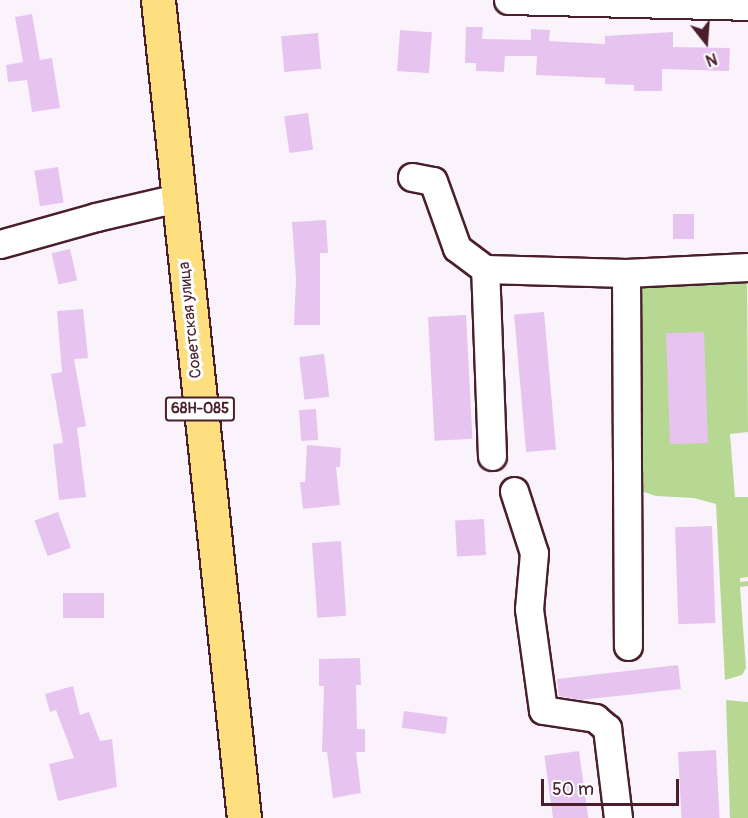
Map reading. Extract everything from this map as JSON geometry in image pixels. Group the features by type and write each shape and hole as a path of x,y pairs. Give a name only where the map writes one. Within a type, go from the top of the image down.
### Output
{"main road":[{"name":"Советская улица","path":"158,0 177,198 244,818"}],"street":[{"path":"510,0 748,6"},
{"path":"412,177 433,181 457,248 485,269 627,273 748,267"},
{"path":"0,244 96,217 177,198"},
{"path":"485,269 492,456"},
{"path":"627,273 628,646"},
{"path":"514,491 534,553 529,609 543,710 595,718 607,728 618,818"}],"green space":[{"path":"747,270 748,432 730,434 735,497 748,497 748,577 740,578 740,582 748,581 748,586 740,587 746,668 742,675 725,680 716,504 694,498 656,496 635,489 633,278"},
{"path":"726,700 748,702 748,818 730,818"}],"building":[{"path":"32,14 40,60 52,58 60,108 32,112 27,80 8,82 6,65 23,62 15,17"},
{"path":"466,27 483,27 482,39 531,40 531,29 550,30 549,41 605,44 605,36 673,32 673,47 730,48 729,71 662,69 662,91 634,91 634,85 605,84 605,78 536,75 537,56 505,56 504,72 476,71 476,63 465,63"},
{"path":"400,30 432,32 429,73 397,71"},
{"path":"318,33 321,69 284,72 281,36"},
{"path":"308,113 313,150 289,153 284,116"},
{"path":"58,167 64,203 40,206 34,171"},
{"path":"673,214 694,214 694,239 673,239"},
{"path":"326,220 328,253 320,253 320,325 294,325 296,279 292,222"},
{"path":"70,249 77,280 59,284 51,253"},
{"path":"83,309 88,358 74,359 86,426 77,428 86,497 59,500 53,444 63,443 51,374 62,372 57,311"},
{"path":"544,312 556,449 526,452 514,315"},
{"path":"466,315 472,439 435,441 428,317"},
{"path":"704,332 708,443 670,444 666,333"},
{"path":"324,354 329,397 304,400 299,357"},
{"path":"316,409 318,440 301,441 299,410"},
{"path":"307,445 341,448 340,467 336,467 340,505 303,509 300,482 305,482"},
{"path":"58,512 71,548 48,556 35,521"},
{"path":"484,519 486,555 457,556 455,521"},
{"path":"712,526 715,623 678,624 675,527"},
{"path":"341,541 346,616 317,618 312,543"},
{"path":"63,593 104,593 104,618 63,618"},
{"path":"360,658 361,685 356,685 357,729 365,729 365,752 356,752 361,793 333,798 327,752 322,752 324,686 319,686 319,659"},
{"path":"678,665 681,689 581,700 559,696 557,679"},
{"path":"73,686 80,715 89,712 100,741 112,739 117,787 58,801 49,764 74,758 56,710 50,712 45,694"},
{"path":"404,711 448,717 445,734 402,728"},
{"path":"716,750 720,818 682,818 678,752"},
{"path":"579,751 588,818 553,818 544,756"}]}
